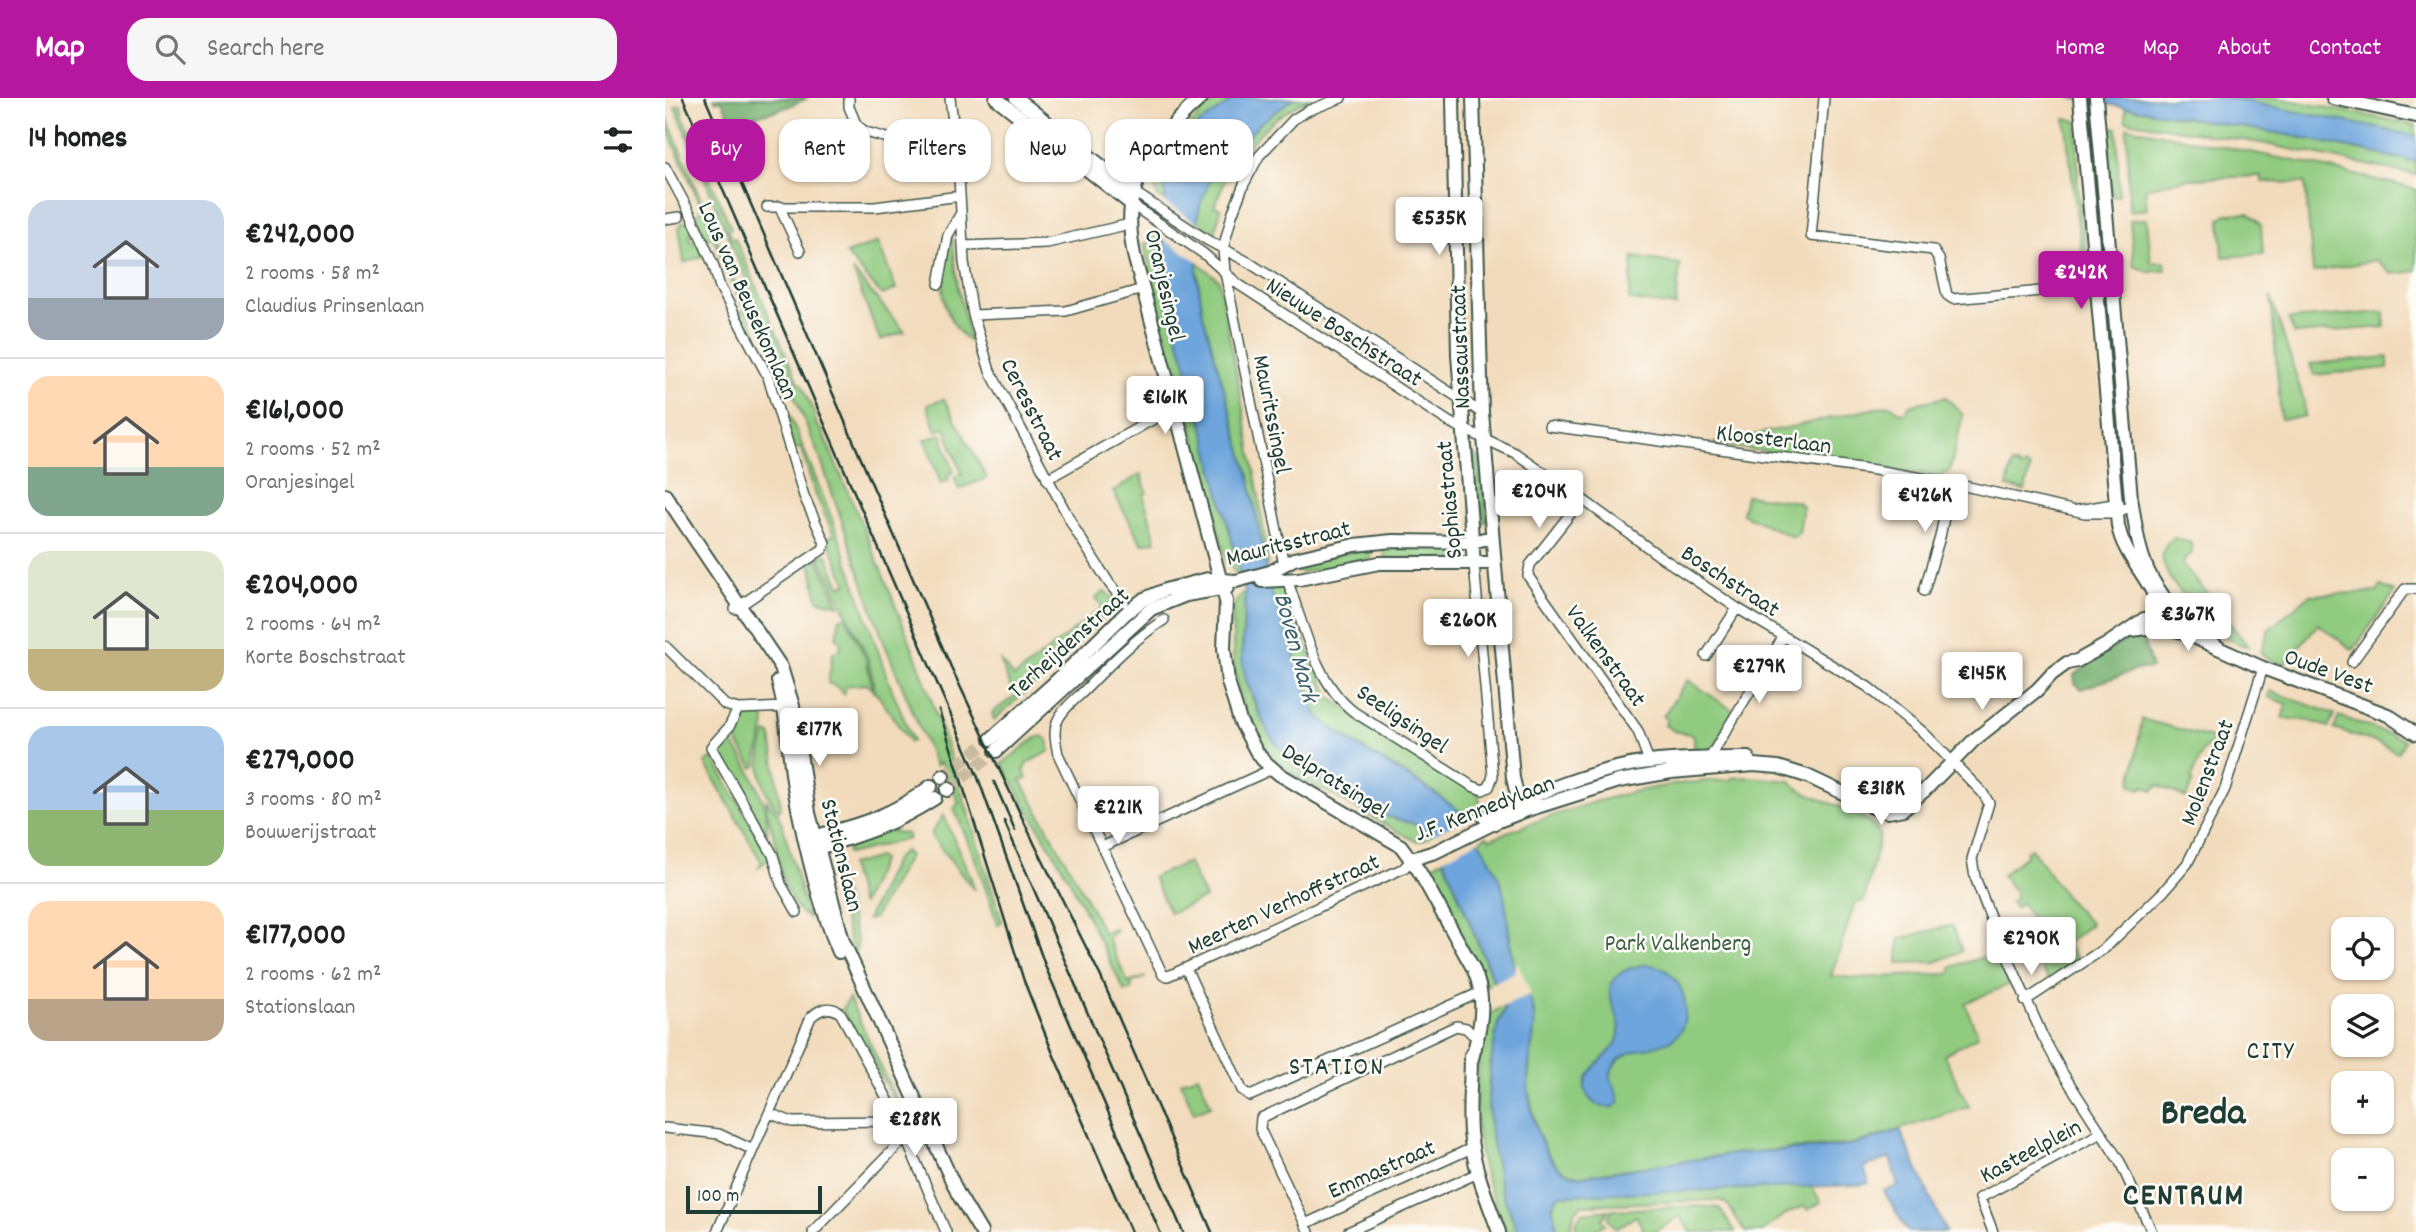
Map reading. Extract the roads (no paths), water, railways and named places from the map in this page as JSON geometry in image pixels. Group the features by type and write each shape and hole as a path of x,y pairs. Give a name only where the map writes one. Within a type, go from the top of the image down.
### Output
{"street":[{"path":"849,98 849,107 857,126 884,138"},
{"name":"Ceresstraat","path":"950,98 953,119"},
{"path":"996,98 1132,198"},
{"path":"1016,98 1132,198"},
{"path":"1132,198 1140,176 1157,147 1188,109 1201,98"},
{"path":"1225,272 1223,249 1239,194 1263,151 1294,119 1341,98"},
{"name":"Nassaustraat","path":"1453,98 1457,341 1462,415"},
{"name":"Nassaustraat","path":"1473,98 1483,426"},
{"path":"1824,98 1811,236 1933,250 1940,261 1947,295 1953,299 2113,285"},
{"path":"2333,98 2416,116"},
{"path":"2080,101 2120,534 2126,550 2153,592 2165,620"},
{"path":"2096,102 2132,505 2141,554 2168,604 2165,620"},
{"name":"Lous van Beusekomlaan","path":"665,167 691,215 720,287 768,377 804,496 825,542 823,549 738,607"},
{"name":"Ceresstraat","path":"959,182 963,246 973,314 995,385 1094,561 1124,602"},
{"path":"767,207 875,207 960,196"},
{"name":"Nieuwe Boschstraat","path":"1132,198 1160,209 1207,240 1248,262 1461,401 1483,426"},
{"name":"Nieuwe Boschstraat","path":"1132,198 1158,223 1204,254 1238,284 1463,429 1483,426"},
{"name":"Oranjesingel","path":"1132,198 1130,224 1133,250 1221,584"},
{"path":"779,206 800,251"},
{"name":"Ceresstraat","path":"939,284 949,235 961,213"},
{"path":"665,219 679,217"},
{"path":"963,246 1048,243 1130,224"},
{"name":"Mauritssingel","path":"1225,272 1284,565"},
{"path":"973,314 1066,311 1143,289"},
{"path":"1047,479 1175,407"},
{"name":"Sophiastraat","path":"1462,415 1493,776 1486,789"},
{"name":"Boschstraat","path":"1483,426 1506,447 1658,555 1891,704 1982,792 1988,801 1988,808 1973,853 1973,869 2025,1001"},
{"name":"Sophiastraat","path":"1483,426 1513,778 1518,803"},
{"name":"Kloosterlaan","path":"1549,426 1875,470 2076,510 2132,505"},
{"path":"1924,591 1940,537 1951,483"},
{"name":"Stationslaan","path":"665,495 738,607 775,671 789,707 794,785 848,953 958,1194 981,1232"},
{"name":"Valkenstraat","path":"1582,499 1530,565 1528,573 1531,583 1638,732 1650,768"},
{"name":"Stationslaan","path":"665,508 738,607"},
{"name":"Mauritsstraat","path":"1221,584 1236,584 1271,575 1294,559 1377,542 1472,542 1492,537"},
{"path":"1377,542 1379,563"},
{"name":"Mauritsstraat","path":"1271,575 1299,579 1379,563 1495,563"},
{"path":"1284,565 1287,579"},
{"name":"Terheijdenstraat","path":"993,745 1137,604 1174,587 1208,579 1221,584"},
{"name":"Seeligsingel","path":"1287,579 1322,674 1338,697 1354,712 1472,786 1486,789"},
{"name":"Delpratsingel","path":"1221,584 1226,601 1225,664 1231,693 1250,741 1272,769 1394,841 1412,859 1464,954 1477,1001"},
{"path":"2351,662 2405,589 2416,589"},
{"path":"1706,656 1737,608"},
{"path":"1909,803 1973,740 2037,690 2071,669 2077,661 2144,619 2165,620"},
{"name":"Terheijdenstraat","path":"1102,847 1058,754 1055,727 1066,709 1147,631 1164,620"},
{"name":"Oude Vest","path":"2165,620 2185,620 2218,648 2263,668 2388,715 2415,733"},
{"path":"1709,759 1783,637"},
{"path":"665,646 725,705 738,709 789,707"},
{"name":"Molenstraat","path":"2025,1001 2105,948 2187,864 2225,789 2263,668"},
{"path":"738,709 729,727 711,747 773,855 781,884 797,912"},
{"name":"J.F. Kennedylaan","path":"1475,827 1619,781 1650,768 1709,759 1762,758 1794,763 1885,804 1909,803"},
{"name":"J.F. Kennedylaan","path":"1412,859 1518,803 1616,769 1766,766 1807,776 1879,810 1896,811 1909,803"},
{"path":"1102,847 1272,769"},
{"path":"813,843 882,828 907,816 933,792"},
{"name":"Stationslaan","path":"813,843 826,920 949,1190 973,1232"},
{"name":"Meerten Verhoffstraat","path":"1102,847 1160,972 1166,976 1404,869 1412,859"},
{"path":"1181,970 1242,1090 1248,1095 1258,1094 1477,1001"},
{"path":"1477,1001 1472,1034 1469,1097 1472,1148 1499,1232"},
{"path":"1471,1062 1481,1026 1477,1001"},
{"path":"2025,1001 2062,1072 2123,1167 2152,1232"},
{"path":"717,1232 811,1017 824,1009 838,1011 899,1121 946,1232"},
{"path":"1307,1228 1260,1129 1259,1121 1263,1116 1456,1026 1466,1028 1472,1034"},
{"path":"769,1113 792,1122 899,1121"},
{"path":"665,1128 719,1134 753,1150"},
{"name":"Kasteelplein","path":"1993,1232 1980,1202 1981,1197 2101,1133"},
{"path":"813,1232 907,1139"},
{"name":"Emmastraat","path":"1307,1228 1472,1148"},
{"name":"Emmastraat","path":"1348,1232 1478,1173"}],"water":[{"path":"1236,98 1294,98 1253,131 1253,119 1206,119"},
{"path":"2071,98 2224,98 2249,102 2416,136 2416,162 2289,135"},
{"path":"1165,182 1209,182 1200,205 1197,223 1197,276 1203,315 1250,480 1269,586 1316,714 1350,741 1423,785 1458,812 1464,811 1462,817 1496,872 1505,901 1515,970 1533,1009 1529,1091 1535,1123 1547,1153 1568,1173 1582,1176 1740,1153 1839,1147 1900,1130 1946,1232 1908,1232 1884,1191 1898,1186 1890,1158 1864,1167 1869,1183 1857,1185 1562,1195 1557,1197 1552,1206 1558,1232 1518,1232 1501,1189 1488,1104 1490,1067 1498,1023 1505,1009 1444,859 1429,831 1382,815 1302,770 1287,757 1268,733 1246,680 1242,659 1245,592 1164,286"},
{"path":"1643,965 1663,969 1679,985 1685,1003 1683,1027 1667,1042 1631,1052 1621,1058 1611,1072 1619,1103 1614,1107 1601,1106 1590,1099 1585,1090 1585,1082 1593,1068 1617,1041 1620,1027 1610,988 1616,977"}],"tunnel":[{"path":"943,776 991,739"},
{"path":"949,789 996,751"}],"railway":[{"path":"683,98 977,775 1046,968 1160,1232"},
{"path":"705,98 951,667 1101,977 1212,1232"},
{"path":"939,710 1024,981 1131,1232"},
{"path":"994,782 1015,830"},
{"path":"1004,821 1183,1232"}],"district":[{"name":"CITY","path":"2271,1049"},
{"name":"STATION","path":"1337,1065"},
{"name":"Breda","path":"2203,1110"},
{"name":"CENTRUM","path":"2184,1193"}],"water label":[{"name":"Boven Mark","path":"1298,647"}],"park label":[{"name":"Park Valkenberg","path":"1678,942"}]}
